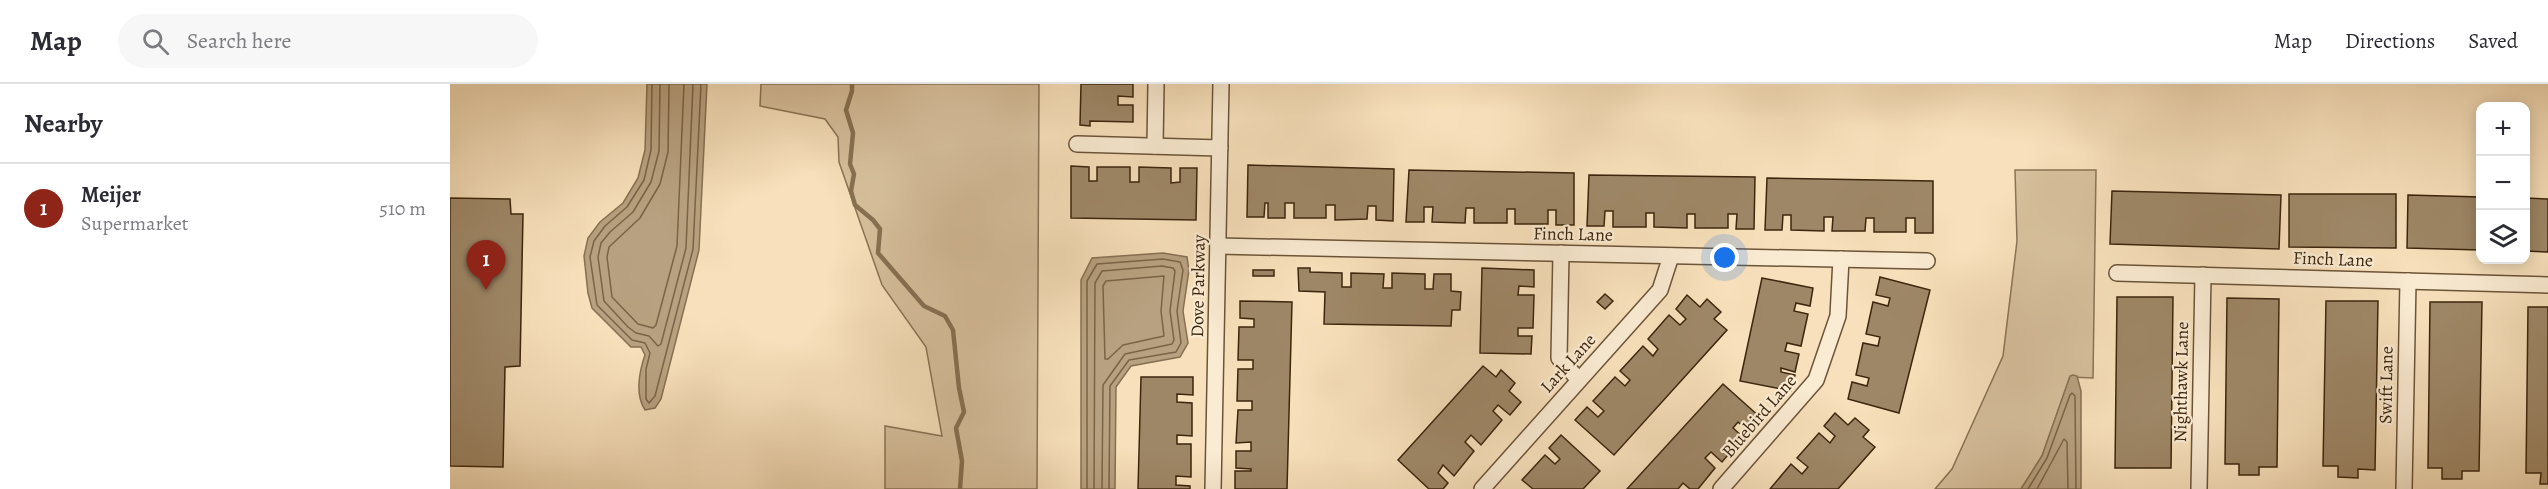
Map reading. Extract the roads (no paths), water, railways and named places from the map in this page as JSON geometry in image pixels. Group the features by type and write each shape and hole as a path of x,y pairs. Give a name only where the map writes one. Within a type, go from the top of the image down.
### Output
{"street":[{"path":"1155,146 1156,84"},
{"name":"Dove Parkway","path":"1213,489 1221,84"},
{"path":"1077,144 1220,148"},
{"name":"Finch Lane","path":"1218,246 1927,261"},
{"path":"1561,254 1559,358 1579,380"},
{"name":"Lark Lane","path":"1482,489 1660,290 1671,256"},
{"name":"Bluebird Lane","path":"1721,489 1816,380 1838,316 1841,259"},
{"name":"Finch Lane","path":"2117,273 2548,285"},
{"name":"Nighthawk Lane","path":"2199,489 2203,275"},
{"name":"Swift Lane","path":"2404,489 2408,281"}],"water":[{"path":"647,84 707,84 699,250 661,399 655,408 645,410 640,397 639,383 645,355 641,347 631,347 592,308 584,256 588,238 600,222 623,203 638,178 645,150"},
{"path":"1163,253 1187,257 1189,270 1183,311 1188,343 1180,357 1131,366 1116,387 1115,489 1081,489 1081,280 1092,258"},
{"path":"2070,376 2077,376 2081,391 2081,489 2021,489 2042,456"}],"waterway":[{"path":"852,84 846,110 853,133 850,164 854,174 851,191 855,205 880,229 878,253 924,306 945,316 953,330 964,412 956,428 962,461 960,489"}],"place":[{"name":"Meijer","path":"486,290"}]}
